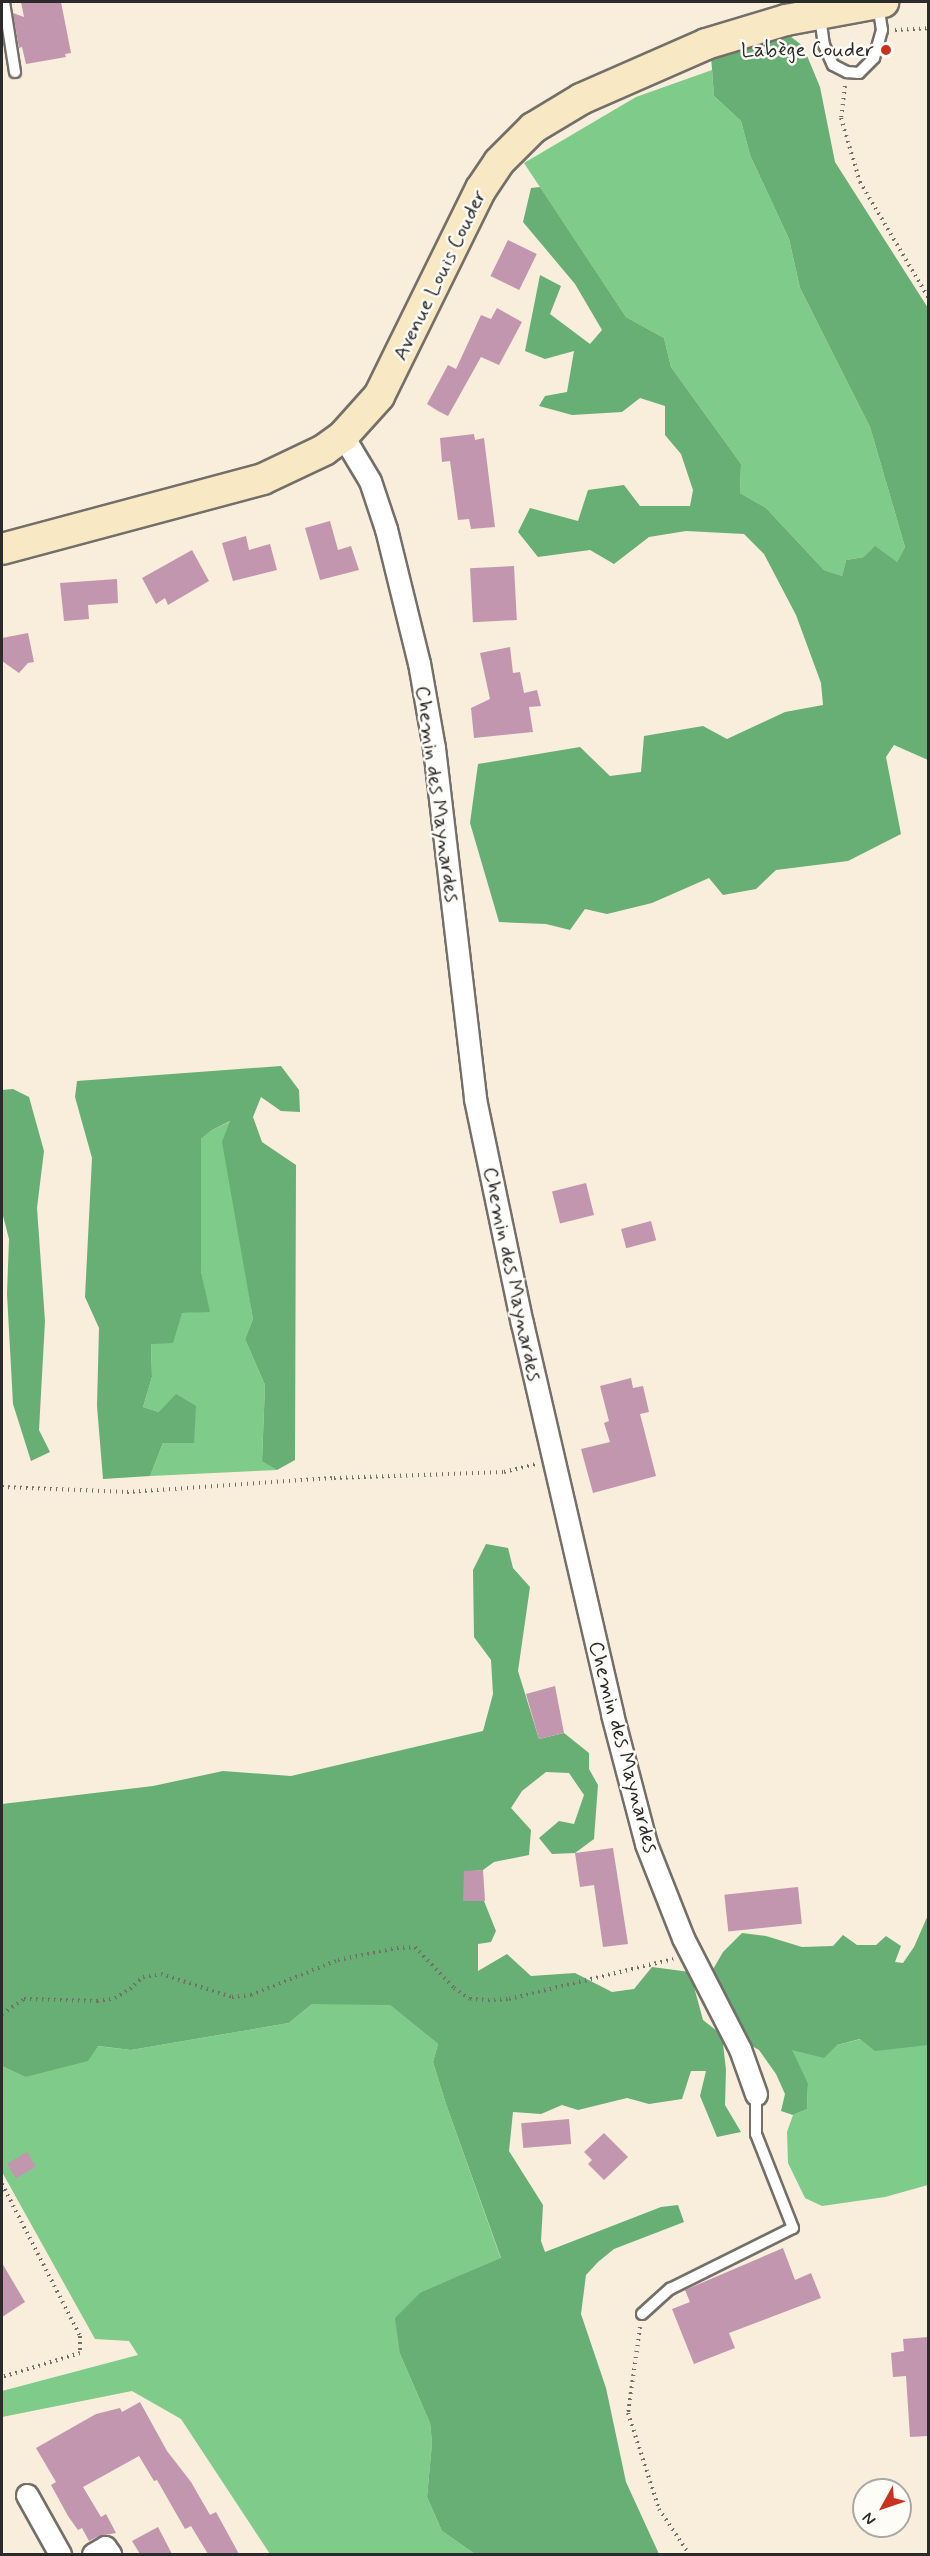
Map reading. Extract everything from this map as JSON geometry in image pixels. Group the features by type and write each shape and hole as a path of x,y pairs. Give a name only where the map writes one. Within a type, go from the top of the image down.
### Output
{"street":[{"name":"Avenue Louis Couder","path":"2,549 263,479 288,469 343,436 363,416 395,367 481,189 499,162 533,128 590,94 706,44 740,32 819,13 881,11"},
{"name":"Chemin des Maynardes","path":"343,436 370,481 386,529 418,663 434,748 475,1099 554,1460 634,1805 658,1878 693,1956 740,2049 756,2094"},
{"path":"27,2495 60,2554"},
{"path":"93,2554 105,2547 110,2554"}],"lane":[{"path":"4,2 15,72"},
{"path":"819,13 824,45 833,65 847,72 859,72 874,58 881,11"},
{"path":"642,2314 670,2289 793,2228 756,2134 756,2094"}],"path":[{"path":"881,11 928,28"},
{"path":"847,72 841,118 860,182 928,297"},
{"path":"2,1487 127,1492 334,1478 504,1472 554,1460"},
{"path":"2,2014 24,1999 97,2001 115,1998 130,1989 143,1977 161,1974 232,1997 251,1995 338,1960 397,1948 415,1947 454,1988 470,1999 488,2000 509,1999 653,1962 693,1956"},
{"path":"2,2184 81,2336 80,2353 2,2377"},
{"path":"642,2314 628,2413 659,2509 689,2554"}],"green space":[{"path":"791,37 803,46 820,87 835,162 928,308 928,760 894,745 886,757 901,834 848,861 776,870 756,889 723,895 709,878 652,903 607,914 585,909 570,930 546,924 499,922 470,823 478,764 580,747 610,776 641,772 644,736 703,726 727,739 785,712 823,705 821,683 796,615 764,554 744,534 686,531 649,537 614,564 590,550 538,557 518,532 530,508 578,521 588,490 624,485 640,506 690,506 693,490 681,454 665,435 665,406 640,398 622,412 572,415 539,406 545,396 567,392 574,351 545,359 525,351 540,275 561,286 550,314 590,344 602,330 575,284 523,222 531,188 540,187 626,317 664,338 671,367 741,464 740,493 766,508 824,570 842,576 846,560 864,557 875,546 897,562 905,547 870,427 800,288 789,239 750,155 741,121 714,96 711,56 767,38"},
{"path":"712,70 714,96 741,121 750,155 789,239 800,288 870,427 905,547 897,562 864,557 846,560 842,576 824,570 766,508 740,493 741,464 671,367 664,338 626,317 524,163 636,97"},
{"path":"281,1066 299,1090 300,1112 281,1111 261,1097 253,1117 262,1142 296,1165 295,1460 277,1470 262,1461 265,1385 245,1339 253,1319 222,1142 230,1121 212,1130 201,1139 201,1271 210,1312 182,1313 173,1343 151,1344 152,1377 143,1407 159,1412 176,1394 196,1406 194,1443 163,1443 150,1476 103,1479 97,1406 99,1328 85,1297 92,1158 75,1097 77,1081"},
{"path":"13,1089 29,1097 44,1151 37,1208 45,1321 39,1430 50,1452 31,1461 13,1404 7,1294 9,1239 2,1212 2,1090"},
{"path":"231,1121 240,1237 253,1319 245,1339 265,1385 262,1460 277,1470 150,1476 163,1443 159,1412 143,1407 152,1377 151,1343 182,1313 209,1311 201,1271 201,1139 212,1130"},
{"path":"486,1544 508,1548 513,1568 530,1587 518,1671 539,1739 564,1733 589,1753 589,1769 598,1785 594,1839 575,1853 552,1854 539,1838 559,1821 574,1824 584,1795 569,1773 546,1772 522,1791 511,1808 531,1830 529,1855 494,1862 483,1870 464,1872 464,1901 484,1901 496,1931 491,1942 478,1944 478,1971 507,1954 531,1976 575,1973 612,1992 634,1989 652,1967 690,1972 703,2020 722,2035 726,2070 725,2105 741,2132 717,2137 700,2096 706,2071 691,2071 682,2099 649,2104 627,2098 578,2110 562,2105 541,2114 513,2112 509,2151 543,2205 541,2241 545,2252 661,2207 678,2205 684,2222 614,2249 598,2262 586,2275 581,2314 606,2388 626,2482 659,2554 475,2554 442,2531 427,2497 432,2443 430,2423 400,2354 395,2318 421,2292 501,2258 433,2062 438,2044 390,2005 312,2004 289,2023 131,2050 98,2046 88,2061 25,2077 2,2066 2,1804 153,1786 223,1771 291,1776 483,1731 493,1694 491,1660 474,1637 473,1570"},
{"path":"928,1915 928,2045 875,2051 860,2039 837,2045 824,2058 792,2050 808,2083 807,2109 793,2115 781,2111 785,2094 776,2074 759,2050 745,2042 712,1971 723,1952 742,1933 766,1936 802,1947 833,1946 843,1935 857,1945 876,1945 886,1936 901,1946 895,1962 903,1963 914,1947"},
{"path":"312,2004 389,2004 438,2044 433,2062 501,2259 421,2292 400,2354 430,2423 432,2443 427,2497 442,2531 475,2554 270,2554 181,2419 132,2391 2,2417 2,2391 138,2355 129,2341 95,2339 2,2172 2,2066 25,2077 97,2046 131,2050 289,2023"},
{"path":"861,2039 928,2045 928,2185 885,2197 822,2206 805,2198 788,2163 787,2132 793,2115 807,2109 808,2083 791,2050 837,2045"}],"building":[{"path":"21,2 61,2 71,53 65,54 66,57 26,64 22,47 19,48 13,13 24,17"},
{"path":"508,240 537,254 519,290 490,276"},
{"path":"497,308 522,322 499,365 481,357 448,416 427,404 448,365 456,369 481,315 491,319"},
{"path":"474,434 475,440 484,438 495,527 471,529 469,519 458,520 450,461 442,462 440,438"},
{"path":"330,521 338,550 351,546 359,570 320,580 305,528"},
{"path":"246,536 249,550 270,544 277,570 233,581 222,543"},
{"path":"192,550 209,581 168,605 165,598 156,604 142,578"},
{"path":"514,566 517,620 473,622 470,568"},
{"path":"117,579 118,603 88,605 89,619 64,621 60,583"},
{"path":"28,633 34,662 28,663 19,673 2,661 2,638"},
{"path":"510,647 513,673 520,672 524,693 537,690 541,706 529,707 533,732 474,738 471,708 490,699 480,653"},
{"path":"586,1183 594,1215 560,1223 552,1191"},
{"path":"651,1221 656,1240 626,1248 621,1229"},
{"path":"631,1378 633,1388 643,1386 649,1412 640,1414 656,1476 593,1493 581,1449 610,1442 604,1423 609,1421 600,1386"},
{"path":"555,1686 564,1733 539,1739 526,1694"},
{"path":"613,1848 628,1944 603,1947 594,1885 580,1887 575,1853"},
{"path":"483,1870 485,1901 463,1901 464,1871"},
{"path":"798,1887 802,1924 728,1932 724,1895"},
{"path":"569,2119 571,2144 523,2148 521,2123"},
{"path":"604,2133 628,2157 604,2180 588,2164 592,2160 584,2152"},
{"path":"27,2152 36,2167 16,2178 7,2164"},
{"path":"783,2248 795,2280 811,2273 821,2298 729,2333 735,2348 694,2364 672,2309 690,2302 685,2290"},
{"path":"2,2263 25,2302 2,2317"},
{"path":"928,2337 928,2436 910,2437 906,2376 893,2377 891,2353 904,2351 903,2339"},
{"path":"140,2402 167,2451 191,2482 210,2515 216,2512 239,2554 208,2554 191,2526 185,2529 157,2480 154,2481 139,2456 83,2487 101,2517 106,2514 116,2533 99,2536 89,2541 82,2528 78,2530 68,2516 51,2485 56,2482 36,2448 96,2414 120,2408 122,2412"},
{"path":"158,2527 172,2554 140,2554 132,2541"}],"place":[{"name":"Labège Couder","path":"886,50"}]}
